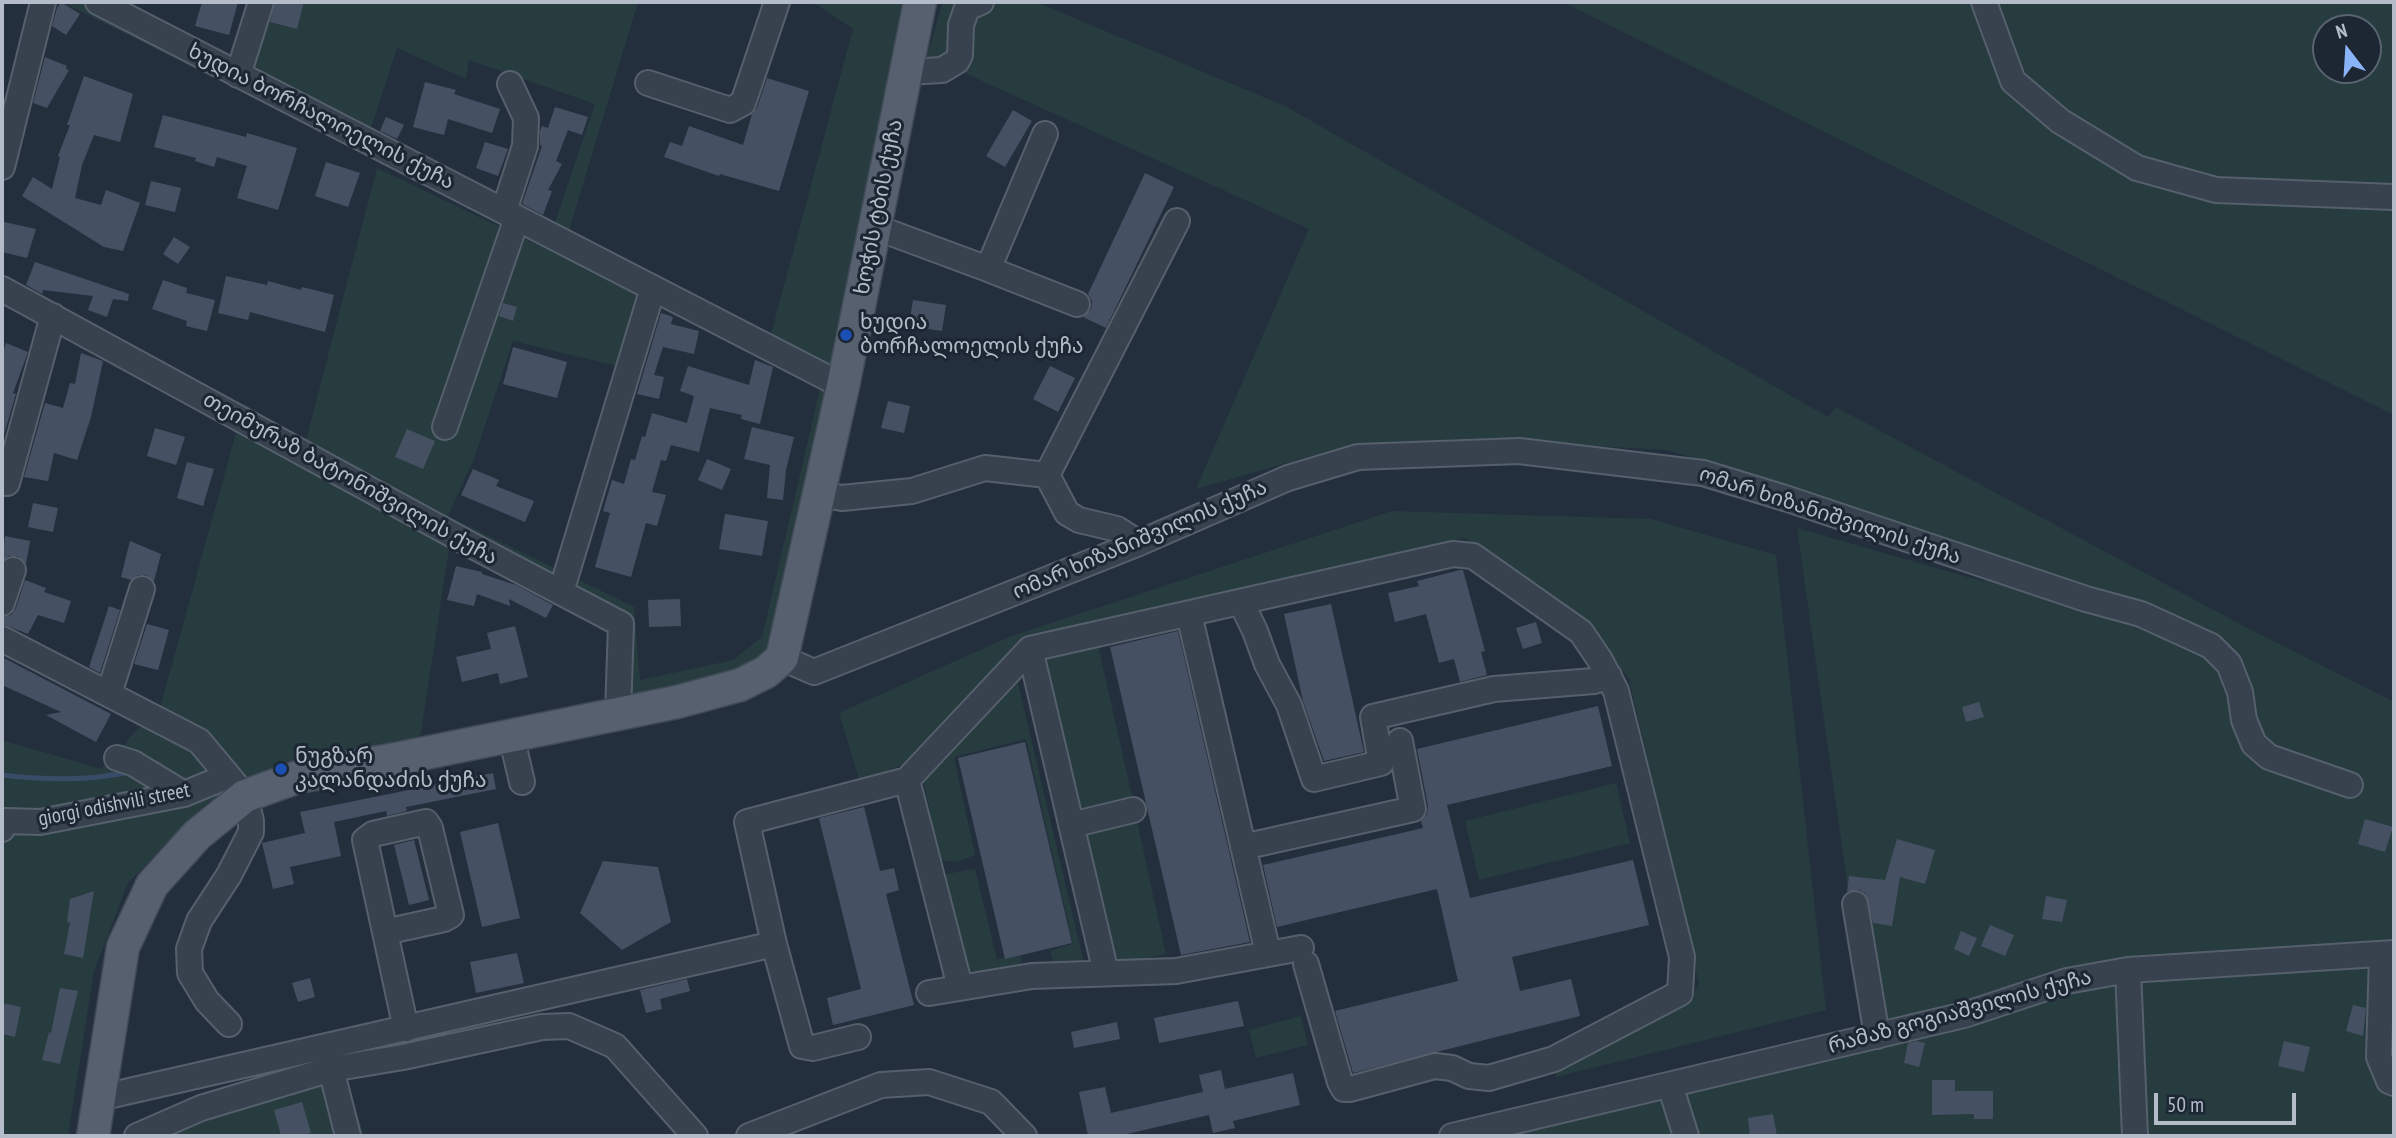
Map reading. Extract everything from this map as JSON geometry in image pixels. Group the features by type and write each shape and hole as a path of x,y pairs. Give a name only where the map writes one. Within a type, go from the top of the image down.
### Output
{"main road":[{"name":"ხოჭის ტბის ქუჩა","path":"782,659 843,386 920,2"},
{"path":"93,1136 123,947 152,886 236,786 401,758 740,685 766,672 782,659"}],"street":[{"path":"2,167 43,2"},
{"name":"ხუდია ბორჩალოელის ქუჩა","path":"98,2 843,386"},
{"path":"238,75 261,2"},
{"path":"648,83 730,110 743,103 777,2"},
{"path":"906,72 942,70 957,61 960,55 961,25 967,8 981,2"},
{"path":"1984,2 2013,81 2060,121 2137,168 2216,190 2394,197"},
{"path":"445,427 510,214 526,146 526,118 510,84"},
{"path":"988,270 1045,134"},
{"path":"1047,475 1177,221"},
{"path":"875,227 1077,304"},
{"path":"561,592 653,288"},
{"name":"თეიმურაზ ბატონიშვილის ქუჩა","path":"2,289 621,624 618,713"},
{"path":"7,483 52,316"},
{"name":"ომარ ხიზანიშვილის ქუჩა","path":"782,659 814,672 1139,543 1288,478 1358,457 1519,451 1703,473 2086,599 2141,614 2211,646 2229,664 2240,692 2244,720 2254,744 2269,757 2350,786"},
{"path":"820,494 842,498 912,491 985,468 1047,475"},
{"path":"1047,475 1068,513 1079,520 1117,529 1139,543"},
{"path":"858,1037 813,1048 802,1046 774,944 747,822 907,780 1030,649 1453,554 1473,556 1581,632 1609,676 1616,691 1682,957 1680,993 1554,1059 1489,1078 1469,1076 1452,1068 1435,1066 1350,1089 1344,1088 1340,1082 1304,956 1268,953 1176,971 1032,976 929,993"},
{"path":"2,604 13,570"},
{"path":"109,695 142,589"},
{"path":"1241,602 1267,664 1289,705 1314,779 1381,763 1373,717 1494,689 1594,681 1609,676"},
{"path":"1189,614 1268,953"},
{"path":"2,639 199,741 236,786 251,821 251,832 229,875 198,921 189,948 190,973 207,1001 229,1024"},
{"path":"1030,649 1106,974"},
{"path":"510,735 522,782"},
{"path":"1243,847 1413,808 1400,741"},
{"path":"117,758 133,763 184,794"},
{"path":"907,780 960,987"},
{"name":"giorgi odishvili street","path":"3,824 40,821 236,786"},
{"path":"1071,825 1133,810"},
{"path":"385,932 444,919 451,915 430,828 426,822 373,834 365,840 406,1029"},
{"path":"1855,904 1877,1036"},
{"path":"99,1098 774,944"},
{"path":"2388,954 2379,1057 2389,1082 2394,1083"},
{"name":"რამაზ გოგიაშვილის ქუჩა","path":"1452,1136 1549,1125 1670,1085 1964,1015 2067,981 2128,971 2388,954"},
{"path":"2128,971 2135,1136"},
{"path":"137,1136 201,1108 331,1069 403,1057 542,1027 569,1026 615,1046 695,1136"},
{"path":"331,1069 348,1136"},
{"path":"749,1136 881,1085 929,1082 991,1102 1024,1136"},
{"path":"1670,1085 1686,1136"}],"green space":[{"path":"62,2 119,2 246,66 269,2 638,2 568,234 771,334 853,29 817,5 803,2 903,2 806,516 775,654 749,670 627,697 627,616 449,549 420,739 267,772 205,805 128,883 94,971 68,1136 2,1136 2,740 101,769 161,704 244,404 306,440 377,168 546,249 595,104 469,60 466,79 397,48 363,153","holes":["641,295 820,389 762,637 733,660 640,680 634,607 448,516 474,459 513,341 621,367"]},
{"path":"1036,2 1287,107 1828,417 1836,407 2236,622 2394,702 2394,1136 1496,1136 1870,1045 1797,528 1985,582 1981,556 1789,488 1668,450 1458,439 1339,448 1196,489 1309,229 927,56 942,4"},
{"path":"1563,2 2394,2 2394,415"},
{"path":"1392,511 1651,519 1776,555 1826,1010 1556,1077 1558,1065 1689,1002 1699,984 1629,679 1575,613 1464,538 1022,642 904,764 860,782 839,713 1009,637"},
{"path":"1098,645 1132,796 1077,809 1042,658"},
{"path":"1017,679 1083,959 1078,966 1054,965 1050,951 1073,944 1026,739 954,757 975,855 956,862 940,860 923,778"},
{"path":"1616,783 1630,843 1479,880 1465,821"},
{"path":"1137,821 1166,954 1107,967 1078,834"},
{"path":"975,869 997,959 1021,956 1021,966 972,972 964,967 944,880 946,874"},
{"path":"1301,1016 1308,1045 1256,1058 1249,1030"},
{"path":"345,1073 364,1136 172,1136 216,1115"}],"building":[{"path":"61,2 80,14 66,35 52,26"},
{"path":"202,2 238,2 229,35 195,26"},
{"path":"275,2 304,2 297,29 270,22"},
{"path":"45,57 67,66 66,69 69,70 47,108 33,103"},
{"path":"84,76 133,94 120,142 94,135 82,165 75,198 101,205 106,190 140,203 123,251 104,247 22,196 33,177 52,189 60,157 58,156"},
{"path":"767,78 809,91 779,191 720,174 719,176 664,157 670,142 682,146 689,126 743,145"},
{"path":"425,82 456,90 454,94 500,109 492,133 448,119 444,135 413,127"},
{"path":"555,107 588,117 582,135 568,130 556,161 562,164 548,190 552,191 543,215 522,204 542,146 540,131 542,126 548,128"},
{"path":"1013,110 1032,121 1005,167 986,156"},
{"path":"163,115 246,137 247,133 297,148 278,210 237,198 247,166 217,157 214,167 195,161 196,158 154,147"},
{"path":"386,117 404,125 397,139 380,131"},
{"path":"485,142 508,149 498,176 476,168"},
{"path":"326,162 360,173 348,207 315,196"},
{"path":"1145,173 1174,187 1106,328 1083,317 1091,309 1092,301 1088,294"},
{"path":"151,181 181,188 175,212 145,205"},
{"path":"4,222 36,229 27,258 2,252"},
{"path":"174,237 190,247 178,264 163,254"},
{"path":"35,262 129,294 128,301 113,299 107,317 88,310 93,296 43,290 42,294 26,285"},
{"path":"226,276 267,285 268,281 334,295 325,332 250,312 248,320 218,313"},
{"path":"163,280 187,288 186,293 215,300 207,331 186,326 187,321 152,309"},
{"path":"913,300 946,305 942,331 909,326"},
{"path":"503,303 517,307 513,321 499,316"},
{"path":"661,313 673,317 671,324 699,331 694,354 663,347 654,375 664,377 659,399 637,394"},
{"path":"6,343 28,352 13,393 16,394 2,441 2,355"},
{"path":"513,347 567,362 557,398 503,384"},
{"path":"81,353 103,361 91,417 77,460 54,453 48,481 24,477 45,403 63,408 70,383 75,384"},
{"path":"755,360 773,367 760,424 741,419 742,415 710,408 699,452 671,445 666,461 661,460 652,492 666,495 657,526 646,523 631,577 595,567 610,513 603,511 612,480 624,484 631,459 635,460 652,413 687,423 694,396 680,391 688,366 749,385"},
{"path":"1050,366 1075,378 1058,412 1033,399"},
{"path":"888,401 910,406 904,433 881,428"},
{"path":"752,427 794,437 786,470 783,500 767,498 770,465 744,459"},
{"path":"155,428 185,437 176,465 147,456"},
{"path":"407,429 435,441 423,469 395,457"},
{"path":"707,459 731,469 722,490 698,480"},
{"path":"187,462 214,469 203,506 177,498"},
{"path":"473,469 499,480 496,486 534,501 525,522 461,495"},
{"path":"33,503 58,508 53,532 28,527"},
{"path":"725,514 768,521 762,556 719,549"},
{"path":"5,536 30,541 26,564 17,556 9,556 2,561"},
{"path":"130,541 161,554 154,581 146,575 138,575 131,580 121,577"},
{"path":"456,566 482,572 516,585 553,605 546,618 509,599 510,606 477,594 474,606 447,600"},
{"path":"1463,570 1485,651 1481,652 1487,675 1460,682 1454,659 1439,663 1426,614 1395,622 1388,593 1419,586 1417,581"},
{"path":"25,580 46,588 44,592 71,601 64,623 38,615 28,634 2,624 2,617 11,615 16,608"},
{"path":"680,599 681,626 649,627 648,600"},
{"path":"1331,604 1364,752 1324,761 1303,701 1284,614"},
{"path":"109,606 120,610 100,673 89,667"},
{"path":"1536,622 1542,643 1523,649 1516,628"},
{"path":"147,624 169,630 158,670 134,664"},
{"path":"515,626 528,677 500,684 498,673 462,682 456,657 491,649 487,633"},
{"path":"1178,631 1250,942 1181,955 1110,647"},
{"path":"2,657 111,714 96,742 46,715 61,712 2,685"},
{"path":"1979,702 1984,717 1966,722 1962,707"},
{"path":"1598,706 1612,766 1447,805 1470,898 1633,860 1649,925 1512,957 1520,991 1571,979 1580,1016 1353,1073 1335,1011 1458,981 1437,889 1277,927 1263,865 1423,828 1421,821 1427,814 1428,806 1417,749"},
{"path":"1025,742 1072,943 1005,959 958,758"},
{"path":"493,773 496,789 406,807 407,811 387,816 386,811 334,822 341,856 290,867 294,884 273,889 262,843 305,833 300,812"},
{"path":"864,807 880,871 894,868 899,890 886,894 914,1005 833,1025 827,998 861,989 819,818"},
{"path":"2365,819 2393,827 2385,852 2358,844"},
{"path":"498,823 520,918 482,927 460,832"},
{"path":"1897,839 1935,850 1925,884 1900,877 1892,926 1873,923 1866,894 1860,890 1847,892 1849,876 1885,880"},
{"path":"414,840 429,900 409,905 394,845"},
{"path":"603,861 658,867 671,922 622,950 580,913"},
{"path":"94,891 83,958 64,954 70,923 67,922 70,899"},
{"path":"2046,896 2067,900 2062,922 2042,919"},
{"path":"1990,925 2014,935 2005,956 1981,946"},
{"path":"1961,931 1977,938 1969,956 1954,949"},
{"path":"517,953 524,983 476,993 470,962"},
{"path":"310,978 315,997 298,1002 292,983"},
{"path":"687,979 690,991 660,999 662,1009 646,1013 640,990"},
{"path":"60,988 78,991 60,1064 42,1060 49,1032 51,1033"},
{"path":"1238,1001 1244,1026 1159,1043 1154,1018"},
{"path":"2,1003 21,1007 15,1037 2,1034"},
{"path":"2353,1005 2366,1008 2363,1036 2346,1031"},
{"path":"1117,1022 1120,1039 1074,1048 1071,1032"},
{"path":"2284,1041 2310,1047 2304,1072 2278,1066"},
{"path":"1908,1043 1925,1043 1919,1067 1904,1063"},
{"path":"1221,1070 1225,1089 1293,1073 1300,1105 1233,1121 1235,1128 1213,1133 1209,1115 1118,1136 1088,1136 1079,1092 1105,1087 1111,1113 1203,1092 1199,1075"},
{"path":"1932,1080 1955,1080 1955,1091 1993,1091 1993,1119 1974,1119 1974,1114 1932,1115"},
{"path":"302,1102 311,1133 281,1136 274,1110"},
{"path":"1773,1114 1777,1136 1750,1136 1748,1118"}],"waterway":[{"path":"2,775 66,779 130,772"}],"place":[{"name":"ხუდია ბორჩალოელის ქუჩა","path":"846,335"},
{"name":"ნუგზარ კალანდაძის ქუჩა","path":"281,769"}]}
